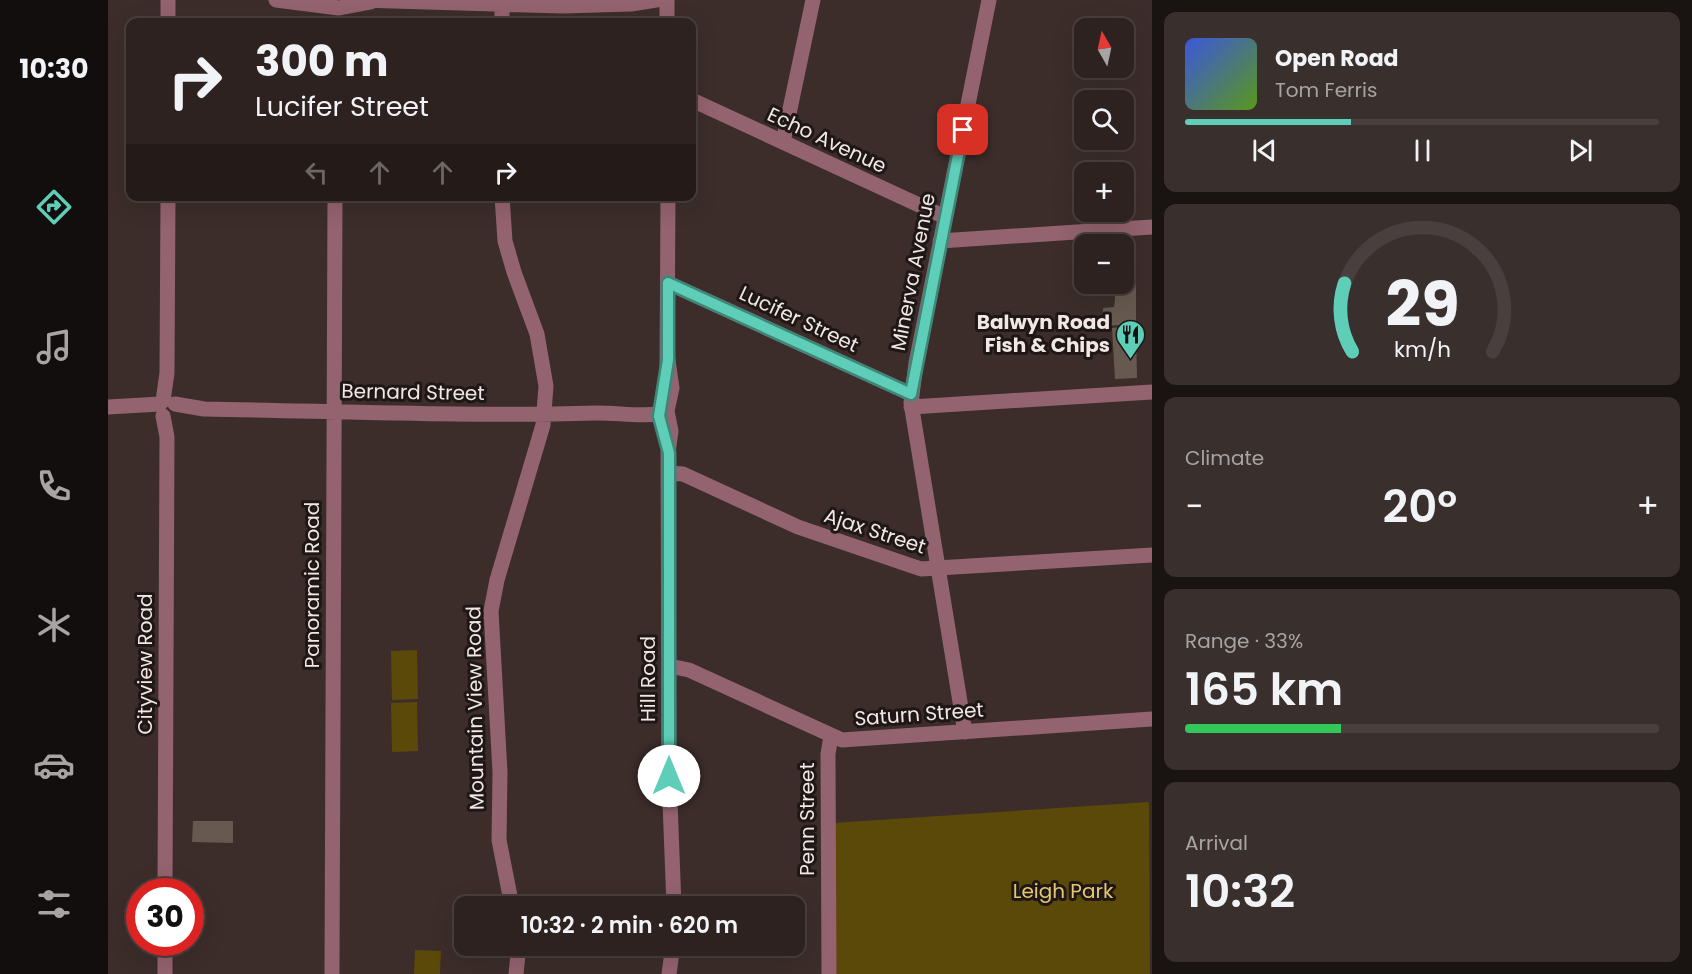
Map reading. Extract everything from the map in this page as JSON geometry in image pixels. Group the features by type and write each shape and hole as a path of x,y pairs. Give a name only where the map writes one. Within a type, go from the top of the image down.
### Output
{"street":[{"path":"168,0 168,18"},
{"path":"276,0 294,0 335,9 367,1 632,4 664,8"},
{"path":"783,142 813,0"},
{"name":"Minerva Avenue","path":"965,732 911,400 940,241 989,0"},
{"path":"493,3 500,18"},
{"name":"Echo Avenue","path":"696,102 945,217"},
{"name":"Cityview Road","path":"165,878 168,201"},
{"name":"Panoramic Road","path":"332,974 335,201"},
{"name":"Mountain View Road","path":"502,201 506,241 514,272 532,317 543,360 546,386 544,415 495,586 491,611 500,772 499,840 510,896"},
{"name":"Hill Road","path":"668,201 668,360 672,388 662,411 671,431 668,473 669,776 674,896"},
{"path":"940,241 1152,227"},
{"name":"Lucifer Street","path":"668,283 911,400 1152,392"},
{"name":"Bernard Street","path":"108,407 544,415 662,411"},
{"name":"Ajax Street","path":"668,473 683,474 815,534 911,566 937,570 1152,555"},
{"name":"Saturn Street","path":"669,666 689,670 831,736 849,740 1152,719"},
{"name":"Penn Street","path":"829,974 828,754 831,736"},
{"path":"165,956 165,974"},
{"path":"516,974 518,956"},
{"path":"669,974 671,956"}],"green space":[{"path":"417,650 418,699 392,700 391,651"},
{"path":"417,702 418,751 392,752 391,703"},
{"name":"Leigh Park","path":"1149,802 1150,974 834,974 833,823"},
{"path":"415,950 441,951 440,974 414,974"}],"building":[{"path":"1134,244 1136,246 1136,324 1104,326 1103,308 1114,307 1115,294 1134,294"},
{"path":"1136,326 1137,378 1115,379 1112,328"},
{"path":"193,821 233,821 233,843 192,842"}],"place":[{"name":"Balwyn Road Fish & Chips","path":"1131,360"}],"route":[{"path":"669,776 669,453 659,416 668,360 668,283 690,291 911,394 963,130"}]}
